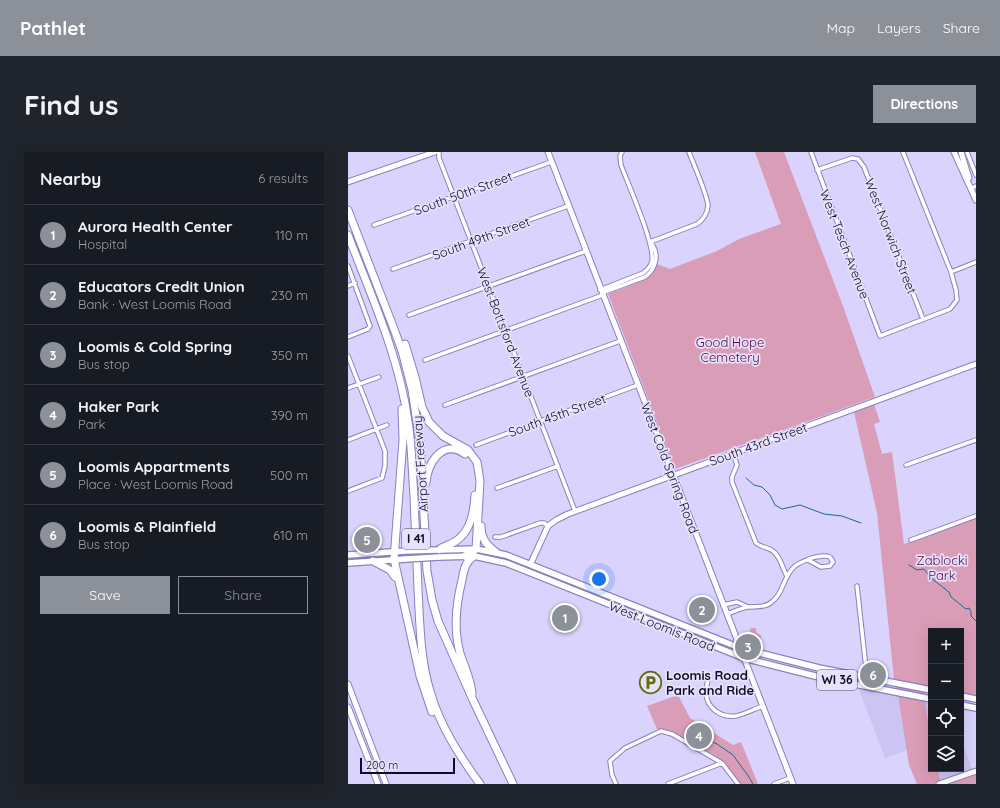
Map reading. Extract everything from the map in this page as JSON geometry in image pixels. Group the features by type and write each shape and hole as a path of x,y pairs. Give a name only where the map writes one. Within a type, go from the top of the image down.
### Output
{"highway":[{"name":"Airport Freeway","path":"348,210 402,351 412,390 420,442 427,571 432,600 438,621 473,700 513,784"},
{"name":"Airport Freeway","path":"348,235 390,345 402,389 410,437 420,624 424,665 435,706 446,732 480,784"},
{"path":"372,272 377,275 397,324 412,366 422,407 429,422 443,436 468,450 477,462 480,474 479,510 475,553 467,562 458,596 456,616 458,645 471,686 473,700"},
{"path":"390,345 390,354 400,397 404,430 394,556 425,692 441,729 446,732"},
{"path":"425,535 426,481 429,467 435,457 441,453 450,450 460,451 471,460 475,468 476,480 473,512 468,526 461,536 439,553"},
{"path":"479,510 482,536 487,544 496,552"},
{"path":"465,556 475,553"},
{"path":"374,561 390,570 399,583"}],"main road":[{"name":"West Loomis Road","path":"348,563 374,561 394,556 405,551 465,556"},
{"name":"West Loomis Road","path":"348,555 394,556 406,559 439,553 496,552 531,563 740,648 819,668 928,689"},
{"name":"West Loomis Road","path":"475,553 511,564 546,580 744,658 812,675 928,698"},
{"path":"511,564 526,566 531,563"},
{"path":"528,571 538,570 552,572"},
{"path":"635,615 638,606"},
{"path":"964,697 976,699"},
{"path":"964,706 976,708"}],"street":[{"path":"348,182 435,152"},
{"name":"West Bottsford Avenue","path":"439,152 439,158 575,511"},
{"name":"West Cold Spring Road","path":"548,152 620,341 674,475 792,784"},
{"path":"425,360 506,331 602,293 652,270 656,262 654,247 650,242 620,165 620,156 622,152"},
{"path":"650,242 701,222 706,213 708,208 707,199 689,152"},
{"name":"West Tesch Avenue","path":"810,152 880,336 923,319"},
{"path":"903,152 951,272 956,290 957,300 950,309 923,319"},
{"path":"954,152 974,187"},
{"path":"961,152 974,187 976,200"},
{"path":"967,152 976,175"},
{"name":"West Norwich Street","path":"817,170 852,158 858,159 864,167 923,319"},
{"name":"South 50th Street","path":"374,225 551,162"},
{"name":"South 49th Street","path":"393,269 568,206"},
{"path":"409,315 586,251"},
{"path":"951,272 976,262"},
{"path":"348,266 370,322 370,327 368,329 348,337"},
{"path":"348,286 355,283"},
{"path":"445,405 620,341"},
{"path":"348,356 386,456 382,478 348,491"},
{"name":"South 43rd Street","path":"495,537 501,537 540,523 544,523 548,526 559,518 575,511 974,364"},
{"path":"348,388 379,377"},
{"name":"South 45th Street","path":"476,445 638,385"},
{"path":"348,440 387,425"},
{"path":"906,465 976,440"},
{"path":"733,453 737,465 732,477 732,482 756,542 760,546 774,552 778,556 787,576"},
{"path":"497,488 558,466"},
{"path":"912,540 976,516"},
{"path":"531,563 548,526"},
{"path":"727,614 748,607 761,607 768,605 781,591 787,576 794,567 808,560 827,556 830,557 832,562 830,566 821,568 808,560"},
{"path":"857,586 867,677 865,686"},
{"path":"723,605 735,602 748,607"},
{"path":"708,680 706,693 708,703 715,711 724,717 737,715 763,706"},
{"path":"348,684 386,784"},
{"path":"348,707 378,784"},
{"path":"616,784 612,775 610,761 625,748 661,731 672,734 722,763 738,784"},
{"path":"668,784 722,763"},
{"path":"939,784 976,771"},
{"path":"774,784 790,778"}],"shaded area":[{"path":"858,687 898,695 907,750 885,758"},
{"path":"924,700 928,701 928,725"},
{"path":"964,747 972,770 941,781 938,772 964,772"}],"green space":[{"name":"Good Hope Cemetery","path":"755,152 784,152 843,306 875,397 675,469 608,294 642,280 657,264 670,269 717,251 739,239 781,224"},
{"name":"Zablocki Park","path":"874,404 880,422 874,424 882,454 892,452 904,544 976,518 976,696 964,694 964,628 928,628 928,687 923,686 928,722 928,772 938,772 941,781 976,773 976,784 917,784 909,765 898,695 894,680 877,513 854,412"},
{"path":"751,628 756,628 756,632 761,636 761,640 754,642 751,640 749,635"},
{"path":"678,695 690,718 733,745 741,742 758,784 740,784 723,761 716,756 668,730 657,729 647,706"}],"waterway":[{"path":"746,478 754,485 762,487 770,495 775,505 782,509 800,505 824,514 842,516 861,523"},
{"path":"909,565 917,570 924,569 931,578 949,592 951,597 966,609 969,608 971,616 976,621"},
{"path":"691,729 701,737 717,744 733,755 753,784"}],"place":[{"name":"Loomis Appartments","path":"367,540"},
{"name":"Educators Credit Union","path":"702,610"},
{"name":"Aurora Health Center","path":"565,618"},
{"name":"Loomis & Cold Spring","path":"748,647"},
{"name":"Loomis & Plainfield","path":"873,675"},
{"name":"Loomis Road Park and Ride","path":"651,682"},
{"name":"Haker Park","path":"699,736"}]}
